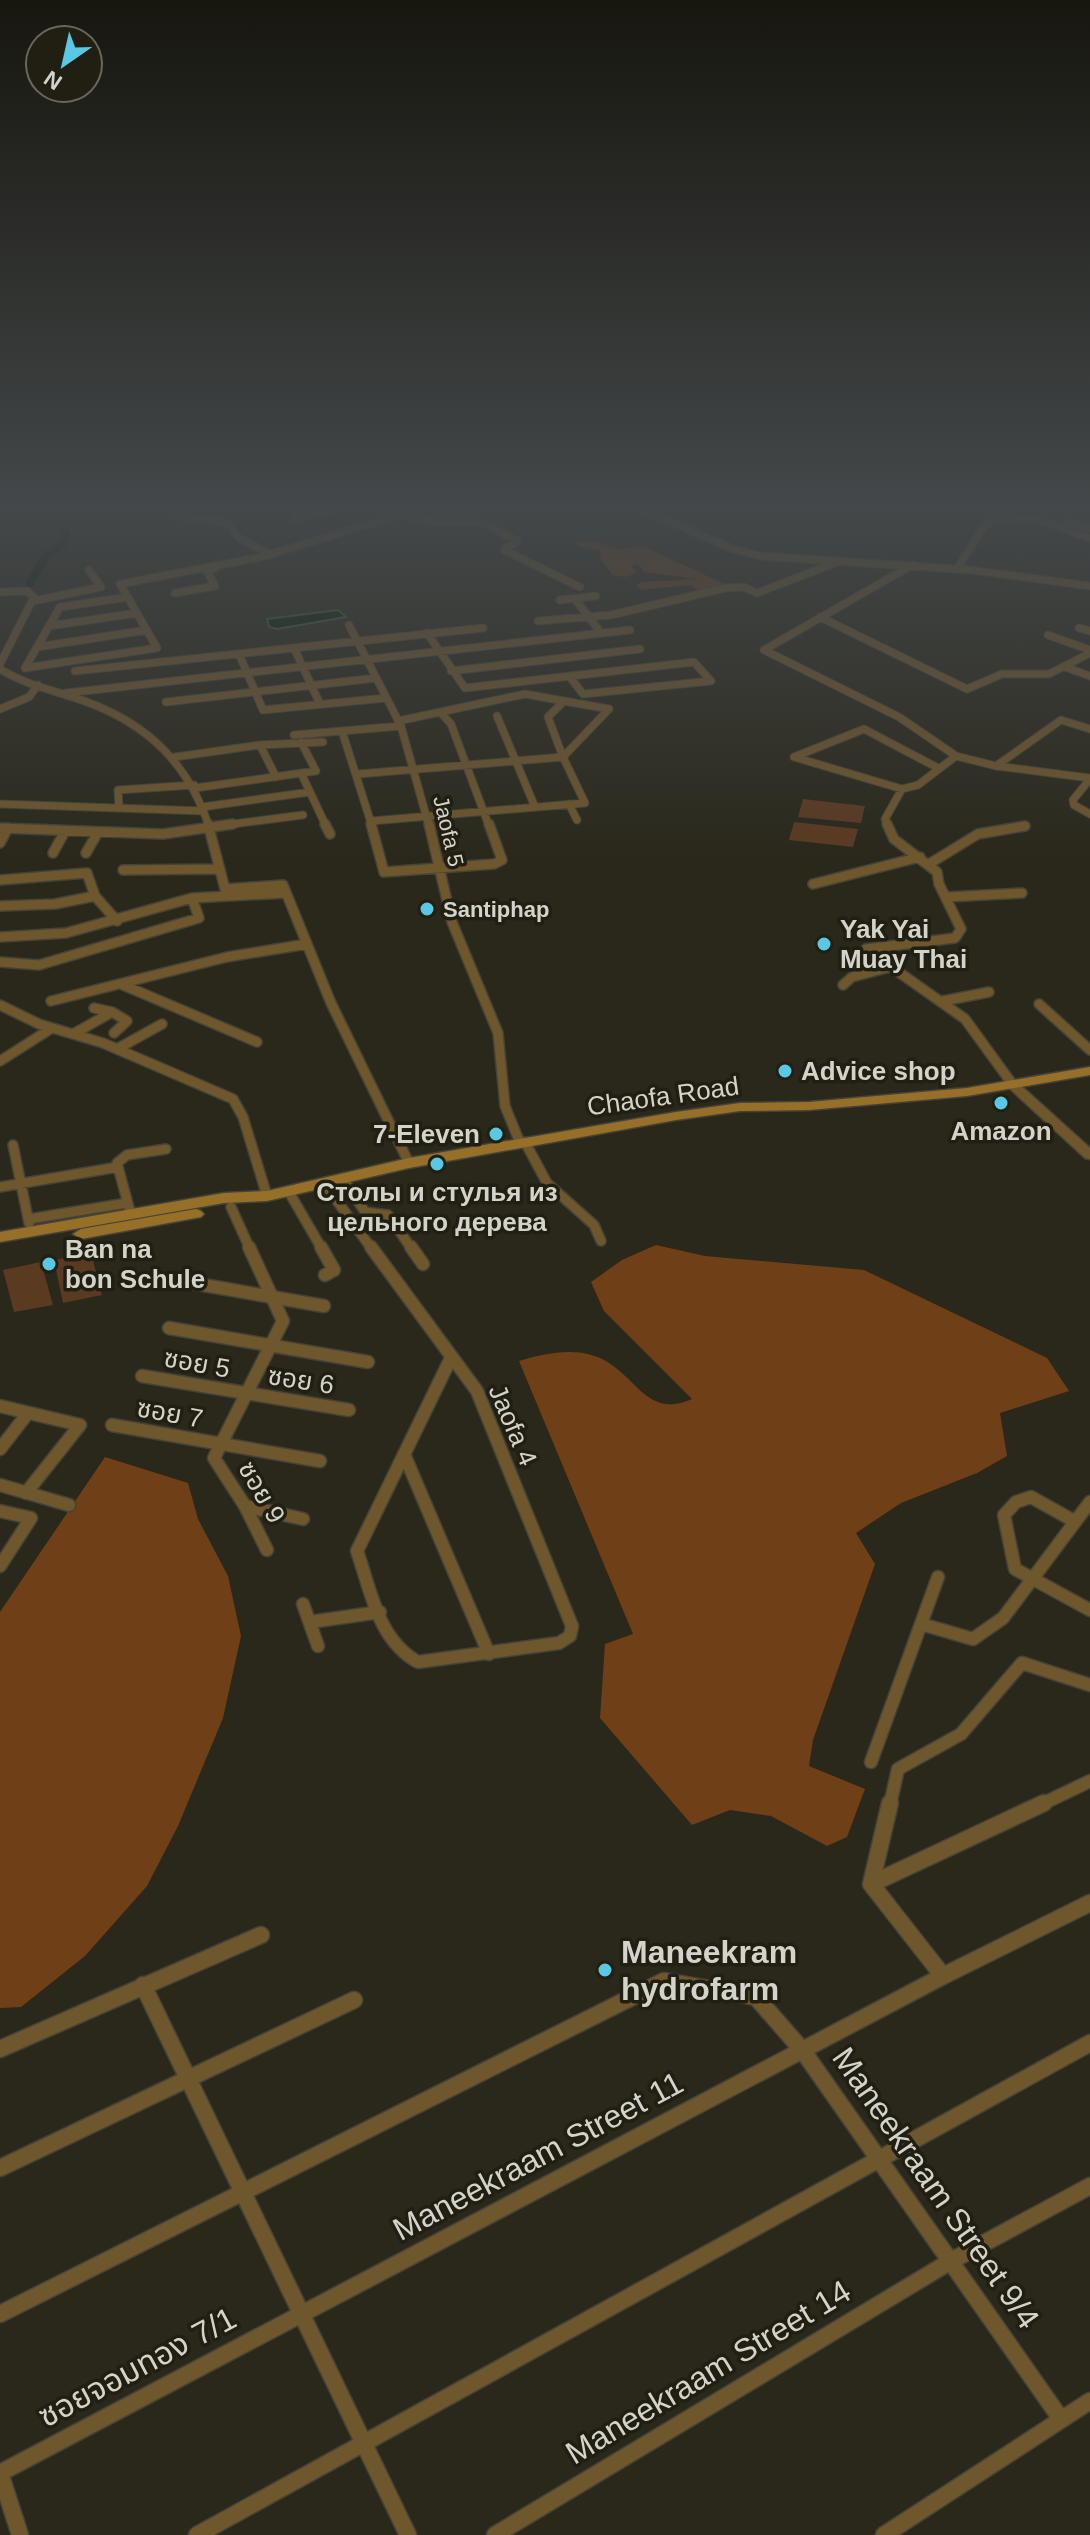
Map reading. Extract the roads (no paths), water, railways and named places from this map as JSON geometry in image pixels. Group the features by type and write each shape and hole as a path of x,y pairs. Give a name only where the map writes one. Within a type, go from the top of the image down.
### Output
{"main road":[{"name":"Chaofa Road","path":"0,1237 30,1225 129,1209 267,1196 409,1163 740,1107 809,1106 1013,1085 1090,1071"},
{"name":"Chaofa Road","path":"0,1247 138,1226 231,1207 247,1199"}],"street":[{"path":"22,622 0,667 38,685 122,715 175,757 194,786 203,809 225,889 283,885 331,1003 409,1163"},
{"path":"51,622 25,668 157,648 142,622"},
{"path":"49,626 74,622"},
{"path":"593,622 601,633"},
{"path":"811,622 764,650 899,717 956,756 996,766 1090,778"},
{"path":"831,622 967,689 1002,674 1049,674 1089,654"},
{"name":"Jaofa 5","path":"349,625 400,724 415,769 429,816 452,922 498,1033 505,1106 547,1183 594,1225 601,1241"},
{"path":"75,671 483,628"},
{"path":"1079,628 1090,631"},
{"path":"37,647 147,630"},
{"path":"61,693 630,630"},
{"path":"427,633 465,688 694,662 711,681 583,694 570,677"},
{"path":"1048,635 1089,654"},
{"path":"294,648 320,704"},
{"path":"451,671 640,649"},
{"path":"239,654 263,710 386,698"},
{"path":"126,666 134,685"},
{"path":"1065,667 1090,676"},
{"path":"166,702 376,678"},
{"path":"0,709 29,697 38,685"},
{"path":"294,735 400,724 525,694 609,709 563,757 358,774"},
{"path":"371,821 585,803 548,717 564,701"},
{"path":"342,731 358,774 384,872 494,864 502,860 451,724 441,713"},
{"path":"497,716 535,807"},
{"path":"996,766 1061,720 1090,729"},
{"path":"938,768 864,729 794,757 902,789 918,785 956,756"},
{"path":"119,808 118,790 194,786 316,771 301,742"},
{"path":"175,757 260,745 323,742"},
{"path":"260,745 276,777"},
{"path":"301,773 330,834"},
{"path":"1090,778 1073,800 1074,805 1090,814"},
{"path":"902,789 885,819 894,839 937,872 961,929 955,938 866,949 965,1019 1013,1085 1090,1155"},
{"path":"0,804 203,809 310,792"},
{"path":"569,804 577,820"},
{"path":"21,829 31,806"},
{"path":"0,843 4,828 154,834 210,830 303,815"},
{"path":"929,864 978,834 1025,826"},
{"path":"53,853 65,831"},
{"path":"86,853 98,832"},
{"path":"813,884 920,857"},
{"path":"123,870 220,869"},
{"path":"0,880 87,873 95,896 117,921"},
{"path":"0,937 66,933 192,898 286,893"},
{"path":"947,897 1022,893"},
{"path":"0,906 55,904 95,896"},
{"path":"0,962 28,967 39,965 199,918 192,898"},
{"path":"51,1001 227,957 307,944"},
{"path":"843,985 852,977 890,967"},
{"path":"123,985 257,1042"},
{"path":"943,1001 989,992"},
{"path":"1039,1004 1090,1050"},
{"path":"0,1005 52,1028 117,1049 233,1099 243,1117 267,1196"},
{"path":"94,1008 112,1012 127,1021 114,1033"},
{"path":"75,1033 112,1012"},
{"path":"117,1049 162,1024"},
{"path":"0,1061 52,1028"},
{"path":"13,1145 30,1225"},
{"path":"129,1209 117,1163 127,1155 166,1149"},
{"path":"0,1187 118,1167"},
{"path":"343,1179 365,1212 388,1215 423,1264"},
{"name":"Jaofa 4","path":"324,1183 477,1391 572,1626 570,1636 559,1643 489,1654"},
{"path":"289,1192 334,1270 325,1275"},
{"path":"221,1443 283,1321 231,1207"},
{"path":"192,1283 324,1306"},
{"path":"169,1328 368,1362"},
{"path":"404,1454 489,1654 418,1662 402,1656 381,1622 357,1551 404,1454 451,1358"},
{"name":"ซอย 5","path":"142,1376 246,1394"},
{"name":"ซอย 6","path":"246,1394 349,1410"},
{"path":"0,1406 80,1425 26,1493"},
{"path":"0,1449 28,1413"},
{"name":"ซอย 7","path":"112,1425 320,1461"},
{"name":"ซอย 9","path":"221,1443 214,1458 245,1506 267,1550"},
{"path":"0,1485 69,1505"},
{"path":"1074,1521 1031,1497 1016,1502 1004,1515 1011,1562 1031,1581 1090,1610"},
{"path":"921,1624 973,1639 1003,1618 1090,1502"},
{"path":"245,1506 303,1519"},
{"path":"0,1511 31,1518 0,1566"},
{"path":"871,1762 938,1577"},
{"path":"303,1604 318,1646"},
{"path":"310,1622 380,1612"},
{"path":"871,1884 898,1769 961,1734 1022,1663 1090,1685"},
{"path":"871,1884 1090,1781"},
{"path":"871,1884 943,1976"},
{"name":"Maneekraam Street 11","path":"301,2314 943,1976 1090,1903"},
{"path":"0,2049 261,1935"},
{"name":"Maneekraam Street 9/4","path":"0,2314 664,1981 756,1997 803,2051 1061,2419"},
{"path":"143,1985 408,2535"},
{"path":"0,2168 354,2000"},
{"path":"197,2535 1090,2043"},
{"name":"Maneekraam Street 14","path":"495,2535 951,2261 1090,2186"},
{"name":"ซอยจอมทอง 7/1","path":"0,2473 301,2314"},
{"path":"884,2535 1090,2401"},
{"path":"0,2473 20,2535"}],"place":[{"name":"Santiphap","path":"427,909"},
{"name":"Yak Yai Muay Thai","path":"824,944"},
{"name":"Advice shop","path":"785,1071"},
{"name":"Amazon","path":"1001,1103"},
{"name":"7-Eleven","path":"496,1134"},
{"name":"Столы и стулья из цельного дерева","path":"437,1164"},
{"name":"Ban na bon Schule","path":"49,1264"},
{"name":"Maneekram hydrofarm","path":"605,1970"}]}
